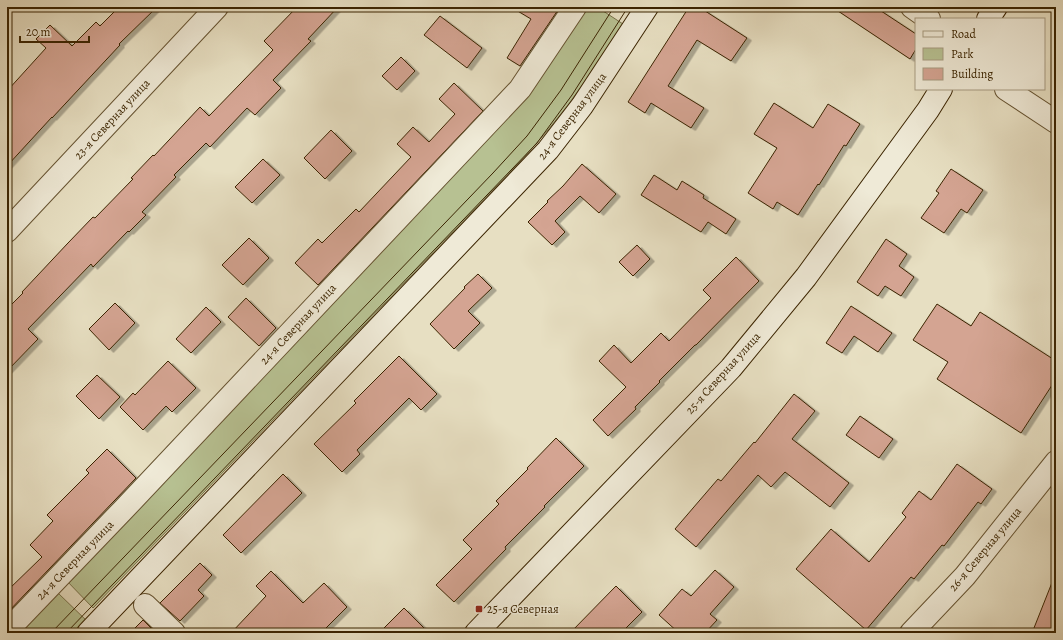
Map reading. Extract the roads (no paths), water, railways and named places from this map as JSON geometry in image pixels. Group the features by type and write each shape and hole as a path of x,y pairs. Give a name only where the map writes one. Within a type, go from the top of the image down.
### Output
{"main road":[{"name":"23-я Северная улица","path":"7,230 217,7"},
{"name":"24-я Северная улица","path":"7,631 520,89 575,7"},
{"name":"24-я Северная улица","path":"88,633 548,150 582,106 648,7"},
{"path":"912,7 928,18"},
{"path":"989,18 996,7"},
{"name":"25-я Северная улица","path":"476,633 731,368 806,277 928,110 940,90"},
{"path":"1008,90 1056,122"},
{"name":"26-я Северная улица","path":"911,633 965,576 1056,462"},
{"path":"145,605 174,633"}],"tram line":[{"path":"51,633 527,136 561,90 614,7"},
{"path":"66,633 537,143 572,95 628,7"}],"place":[{"name":"25-я Северная","path":"479,609"}]}
